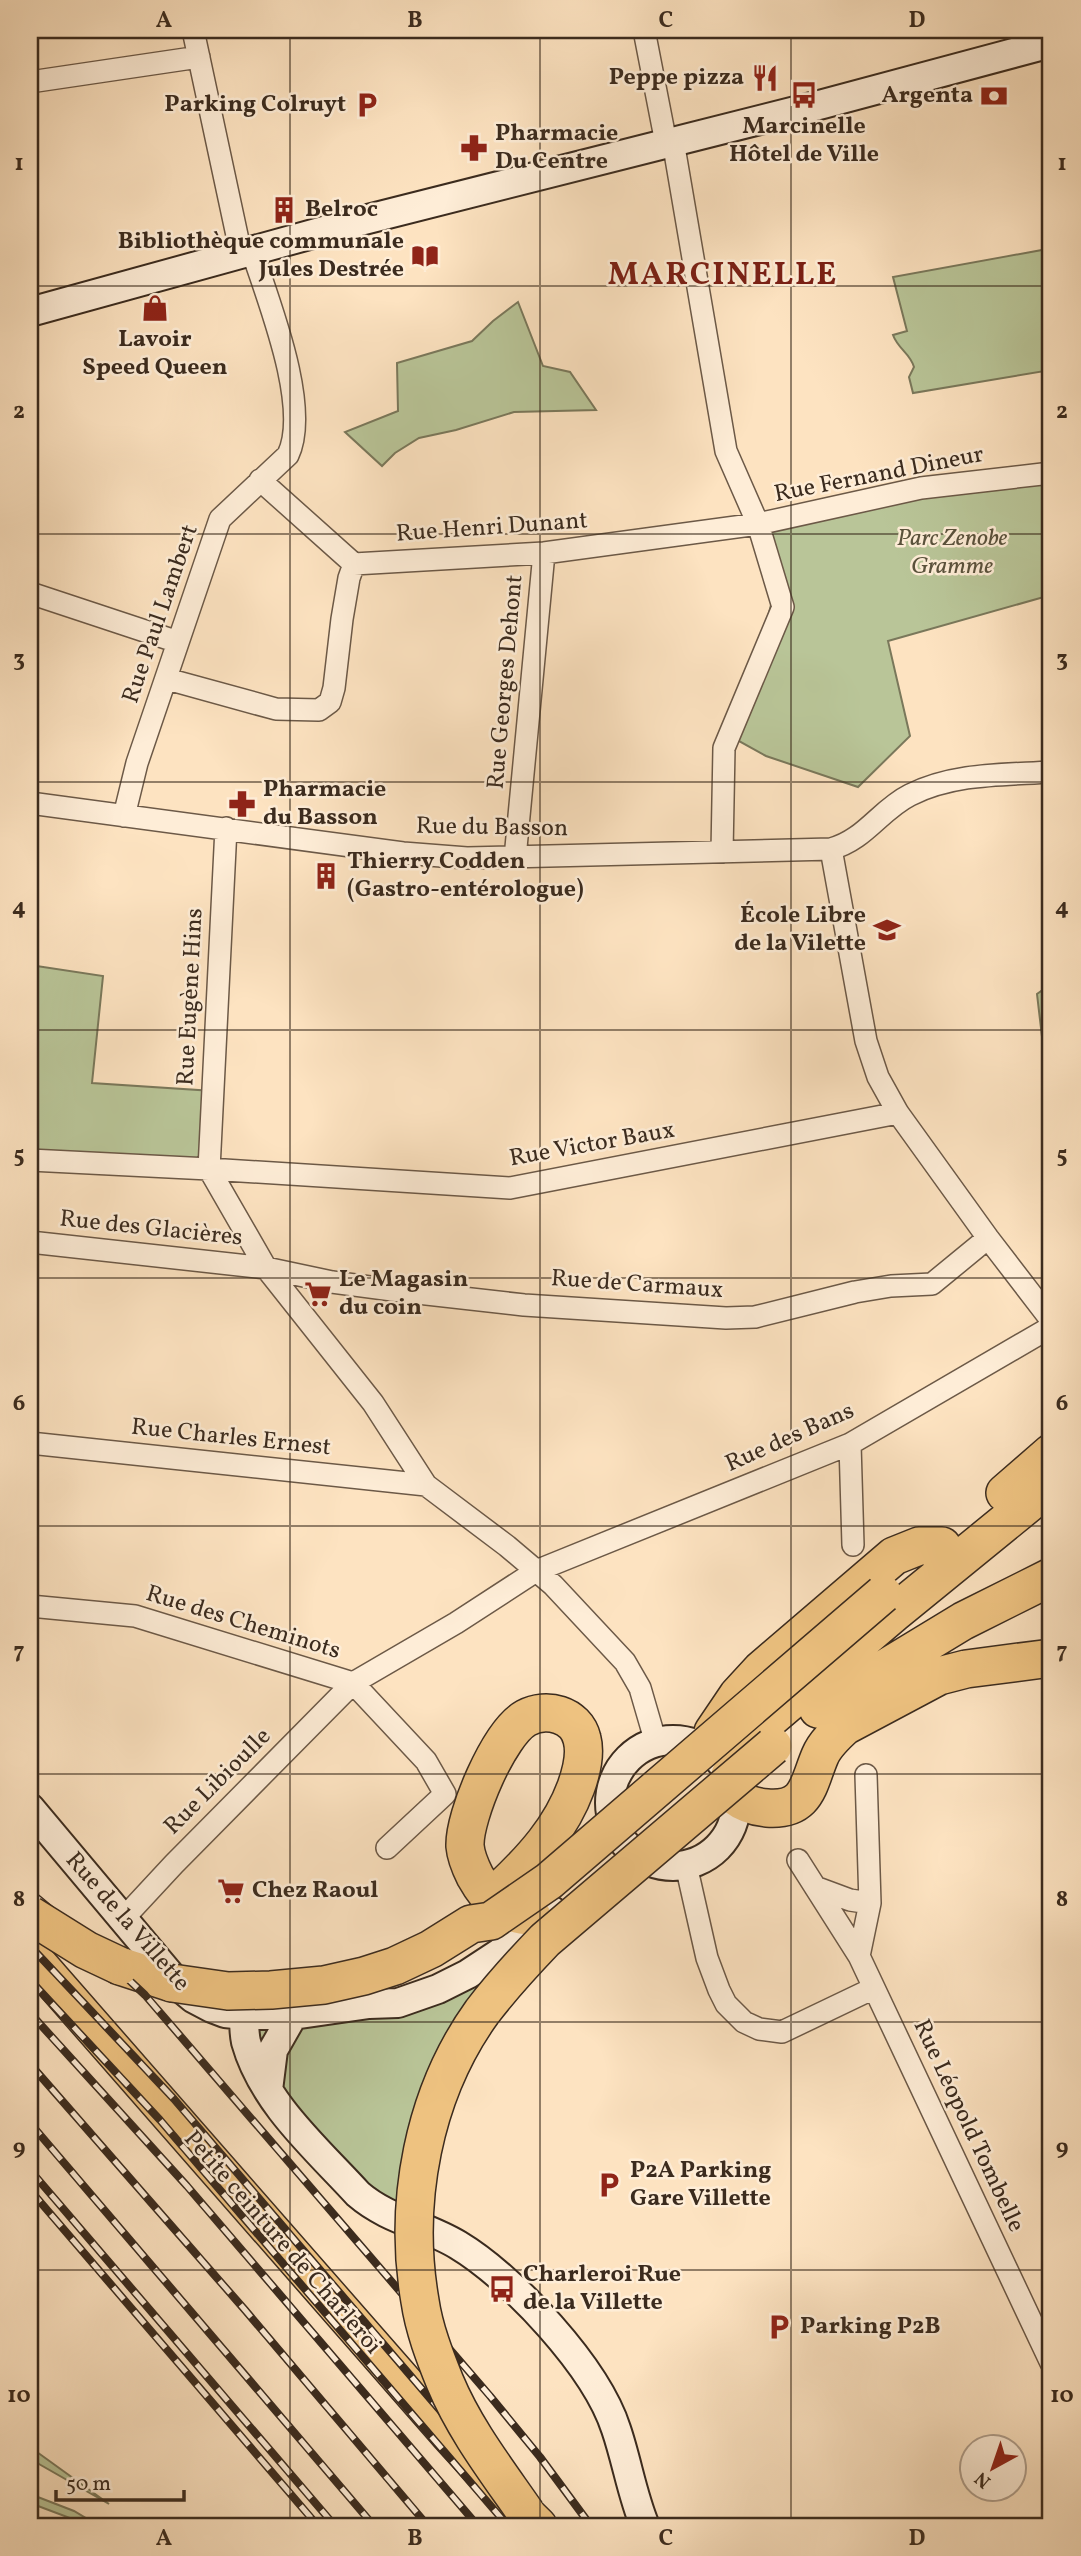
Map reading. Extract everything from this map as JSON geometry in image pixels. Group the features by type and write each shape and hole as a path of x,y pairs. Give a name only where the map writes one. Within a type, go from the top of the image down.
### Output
{"highway":[{"path":"30,1914 64,1937 120,1966 172,1983 228,1991 324,1985 381,1971 431,1949 471,1924 491,1921 550,1881 1051,1453"},
{"path":"1051,1485 766,1722 749,1740 733,1786 749,1805 770,1808 793,1804 807,1792 820,1756 835,1734 845,1726 939,1676 966,1669 1051,1658"},
{"path":"532,2520 479,2448 446,2384 420,2304 416,2276 415,2218 423,2147 448,2071 482,2013 539,1928 714,1794 818,1709 917,1635 1051,1507"},
{"path":"702,1747 748,1683 853,1590 905,1550 919,1546 942,1546"},
{"path":"917,1635 963,1621 1051,1577"},
{"path":"471,1924 484,1903 520,1871 554,1831 571,1800 582,1766 583,1740 572,1723 556,1713 544,1712 526,1718 508,1734 486,1776 468,1818 466,1832 467,1858 485,1893 508,1913 539,1928"},
{"name":"Petite ceinture de Charleroi","path":"30,1955 450,2435 532,2520"}],"main road":[{"path":"30,312 247,252 1051,43"},
{"path":"672,1740 702,1747 718,1759 733,1786 735,1816 729,1833 718,1848 686,1865 653,1863 638,1855 626,1845 612,1815 611,1796 616,1778 632,1756 656,1742 672,1740"},
{"name":"Rue de la Villette","path":"30,1808 122,1920 193,1998 225,2013 244,2015 293,2015 369,2004"},
{"path":"369,2004 458,1965 508,1935 539,1928 612,1846 618,1832"},
{"path":"369,2004 398,2003 438,1989 468,1974 500,1953 608,1864 625,1856 638,1855"},
{"path":"244,2015 246,2039 268,2090 314,2146 373,2207 459,2245 506,2282 540,2314 588,2374 615,2427 636,2505 645,2526"},
{"path":"268,2090 272,2050 293,2015"}],"street":[{"name":"Rue Paul Lambert","path":"124,816 137,763 220,519 288,455 294,442 295,425 287,363 274,313 247,252 194,30"},
{"path":"644,30 669,142 726,451 758,524 783,607 724,748 722,852"},
{"path":"1049,30 1051,37"},
{"path":"30,82 199,57"},
{"name":"Rue Fernand Dineur","path":"758,524 921,488 1051,473"},
{"path":"167,679 276,709 319,710 330,702 349,578 354,564 260,480"},
{"name":"Rue Henri Dunant","path":"354,564 544,554 758,524"},
{"name":"Rue Georges Dehont","path":"515,858 544,554"},
{"path":"33,594 178,642"},
{"path":"1051,772 959,778 933,786 908,796 866,832 842,846 831,849 866,1041 878,1077 898,1113 1051,1320"},
{"name":"Rue du Basson","path":"30,803 403,853 467,858 831,849"},
{"name":"Rue Eugène Hins","path":"209,1169 226,828"},
{"name":"Rue Victor Baux","path":"30,1160 510,1188 898,1113"},
{"path":"209,1169 266,1268 373,1403 426,1485 536,1571 573,1605 625,1662 640,1688 656,1742"},
{"name":"Rue de Carmaux","path":"266,1268 346,1284 524,1305 726,1318 755,1317 855,1292 891,1286 932,1284 988,1238"},
{"name":"Rue des Glacières","path":"30,1242 266,1268"},
{"name":"Rue des Bans","path":"536,1571 850,1444 1051,1327"},
{"name":"Rue Charles Ernest","path":"30,1443 426,1485"},
{"path":"850,1444 853,1545"},
{"name":"Rue des Cheminots","path":"30,1606 135,1616 353,1683 456,1623 536,1571"},
{"path":"353,1683 426,1761 445,1794 387,1848"},
{"name":"Rue Libioulle","path":"122,1920 353,1683"},
{"path":"859,1956 870,1903 866,1775"},
{"name":"Rue Léopold Tombelle","path":"798,1860 859,1956 1051,2363"},
{"path":"686,1865 707,1958 726,2004 744,2022 760,2029 782,2032 874,1989"},
{"path":"815,1888 850,1900 870,1903"}],"green space":[{"path":"1042,250 1044,266 1051,265 1051,370 913,393 909,377 914,367 893,335 907,331 893,277"},
{"path":"518,302 543,366 570,372 596,410 514,412 419,438 395,453 382,466 345,432 398,411 397,363 472,341"},
{"name":"Parc Zenobe Gramme","path":"1051,473 1051,595 888,641 910,736 858,787 766,756 737,740 772,601 758,524"},
{"path":"30,965 103,976 92,1083 213,1091 209,1169 30,1160"},
{"path":"1051,984 1051,1114 1037,994"},
{"path":"485,1973 487,1986 401,2211 365,2192 281,2094 257,2038 254,2023"},
{"path":"30,2447 109,2504 39,2464 30,2455"},
{"path":"30,2494 74,2511 99,2526 91,2526 30,2503"}],"tram line":[{"path":"30,2520 48,2526"}],"railway":[{"path":"30,1892 79,1933 145,1995 490,2396 591,2526"},
{"path":"30,1946 174,2099 539,2526"},
{"path":"30,1980 160,2120 508,2526"},
{"path":"30,2013 187,2186 478,2526"},
{"path":"30,2064 245,2310 428,2526"},
{"path":"30,2123 374,2526"},
{"path":"30,2170 335,2526"},
{"path":"30,2190 318,2526"}],"place":[{"name":"Peppe pizza","path":"765,78"},
{"name":"Marcinelle Hôtel de Ville","path":"804,95"},
{"name":"Argenta","path":"994,96"},
{"name":"Parking Colruyt","path":"367,105"},
{"name":"Pharmacie Du Centre","path":"474,148"},
{"name":"Belroc","path":"284,210"},
{"name":"Bibliothèque communale Jules Destrée","path":"425,256"},
{"name":"Lavoir Speed Queen","path":"155,308"},
{"name":"Pharmacie du Basson","path":"242,804"},
{"name":"Thierry Codden (Gastro-entérologue)","path":"326,876"},
{"name":"École Libre de la Vilette","path":"887,930"},
{"name":"Le Magasin du coin","path":"318,1294"},
{"name":"Chez Raoul","path":"231,1891"},
{"name":"P2A Parking Gare Villette","path":"609,2185"},
{"name":"Charleroi Rue de la Villette","path":"502,2289"},
{"name":"Parking P2B","path":"779,2327"}],"district":[{"name":"MARCINELLE","path":"723,276"}]}
